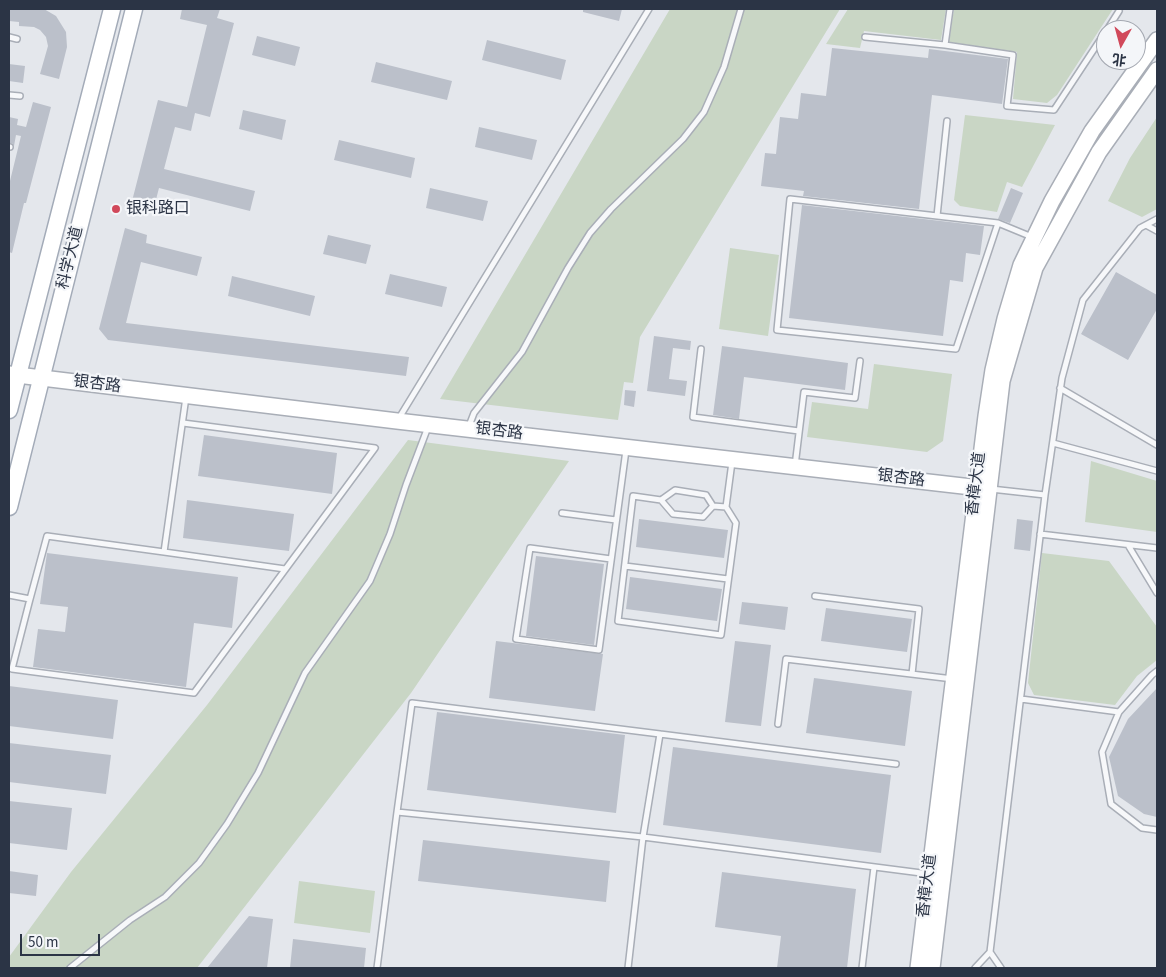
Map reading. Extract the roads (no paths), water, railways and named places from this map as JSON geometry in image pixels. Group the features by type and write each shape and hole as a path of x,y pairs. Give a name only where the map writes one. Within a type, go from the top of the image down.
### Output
{"main road":[{"name":"科学大道","path":"9,410 13,374 112,9"},
{"name":"科学大道","path":"9,507 134,9"},
{"name":"香樟大道","path":"932,968 983,488 993,370 1005,318 1021,265 1052,201 1092,131 1157,40"},
{"name":"香樟大道","path":"918,968 953,679 1002,381 1036,268 1099,152 1157,70"},
{"name":"银杏路","path":"13,374 397,421 983,488"}],"lane":[{"path":"397,421 649,9"},
{"path":"467,429 474,413 522,352 568,268 590,233 611,209 683,139 704,112 724,67 740,9"},
{"path":"945,46 950,9"},
{"path":"1114,20 1120,11"},
{"path":"9,37 17,39"},
{"path":"865,37 1012,55 1007,106 1054,110 1096,46"},
{"path":"9,95 20,96"},
{"path":"937,216 947,122"},
{"path":"998,223 956,349 777,330 790,199 998,223 1034,238"},
{"path":"975,968 990,952 1040,534 1062,378 1083,300 1140,228 1157,219"},
{"path":"1146,225 1157,231"},
{"path":"701,350 693,417 799,432"},
{"path":"795,466 804,392 855,398 860,361"},
{"path":"1060,388 1157,445"},
{"path":"164,552 187,395"},
{"path":"183,423 375,448 194,693 12,669 47,536 285,569"},
{"path":"70,968 130,920 166,897 199,863 227,824 258,773 305,673 370,581 390,534 429,424"},
{"path":"1053,442 1157,471"},
{"path":"611,559 530,548 516,639 599,650 626,447"},
{"path":"713,506 703,517 673,514 661,500 633,496 618,621 720,635 736,523 726,507 732,459"},
{"path":"983,488 1045,495"},
{"path":"661,500 675,490 706,495 713,506"},
{"path":"713,506 726,507"},
{"path":"562,513 616,520"},
{"path":"1040,534 1157,548"},
{"path":"1128,545 1157,594"},
{"path":"624,566 728,579"},
{"path":"9,595 30,599"},
{"path":"815,596 919,609 912,674"},
{"path":"778,724 786,659 953,679"},
{"path":"1157,672 1152,675 1119,712 1102,752 1111,804 1142,828 1157,830"},
{"path":"1021,698 1119,712"},
{"path":"377,968 412,703 896,764"},
{"path":"628,968 643,837 660,734"},
{"path":"397,812 643,837 929,874"},
{"path":"862,968 874,867"},
{"path":"990,952 1001,968"}],"place":[{"name":"银科路口","path":"116,209"}]}
